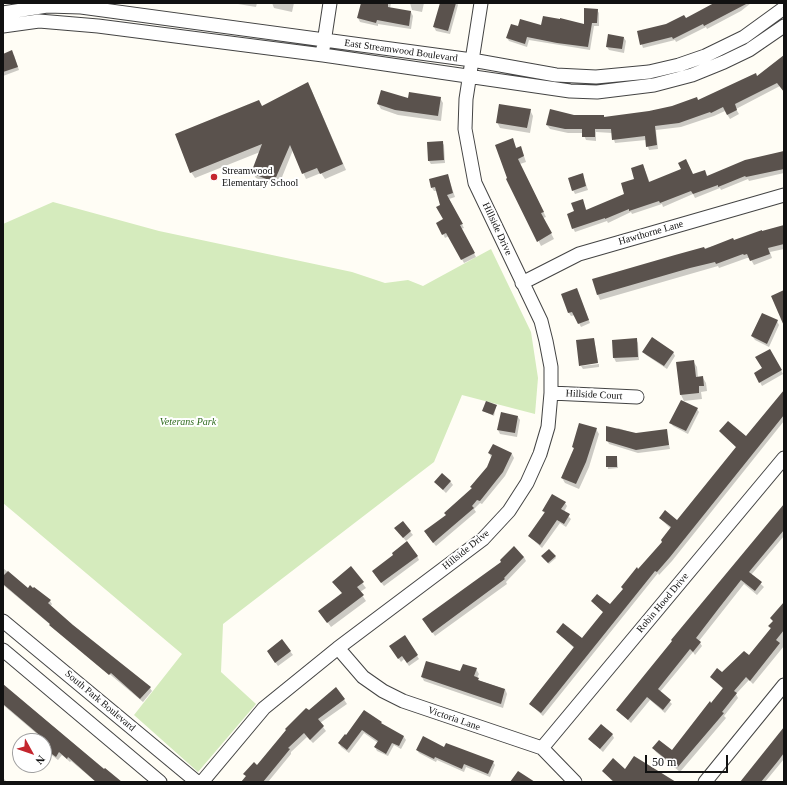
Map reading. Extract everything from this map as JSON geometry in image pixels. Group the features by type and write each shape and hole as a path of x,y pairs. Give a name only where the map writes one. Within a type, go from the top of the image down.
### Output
{"street":[{"path":"323,55 330,3"},
{"name":"Hillside Drive","path":"202,782 264,708 338,648 483,539 509,511 527,483 540,454 548,427 551,393 551,367 541,321 475,183 465,129 466,99 482,3"},
{"name":"East Streamwood Boulevard","path":"3,13 47,6 99,6 324,40 472,60 556,75 596,77 649,72 679,65 717,51 744,37 784,8"},
{"path":"98,26 99,6"},
{"name":"East Streamwood Boulevard","path":"3,26 39,21 98,26 323,55 470,77 597,92 641,87 692,75 749,50 784,26"},
{"name":"Hawthorne Lane","path":"522,283 579,254 784,195"},
{"name":"Hillside Court","path":"551,393 637,397"},
{"name":"Robin Hood Drive","path":"542,748 784,458"},
{"name":"South Park Boulevard","path":"3,621 197,782"},
{"name":"Victoria Lane","path":"338,648 363,677 383,692 403,701 542,748 575,782"},
{"path":"3,650 160,782"},
{"path":"705,782 784,685"}],"green space":[{"name":"Veterans Park","path":"53,202 159,231 352,272 385,283 408,280 423,286 491,249 531,332 538,378 535,414 462,395 434,462 223,624 221,672 256,704 198,772 134,715 182,654 3,503 3,224"}],"building":[{"path":"361,3 388,3 388,7 411,11 409,26 377,20 376,23 357,18"},
{"path":"440,3 456,3 448,31 433,27"},
{"path":"714,3 748,3 704,26 703,24 673,39 672,37 640,45 637,31 666,24 684,15 686,18"},
{"path":"584,8 598,9 597,23 592,23 588,47 527,37 525,44 506,38 511,24 518,26 520,19 541,25 543,16 560,18 584,24"},
{"path":"608,34 624,37 622,49 606,47"},
{"path":"12,50 18,67 3,72 3,54"},
{"path":"784,55 784,92 777,83 735,104 737,110 727,115 723,107 711,113 710,112 679,123 655,126 657,145 646,147 645,136 612,140 611,129 595,129 595,137 582,137 582,129 565,129 546,125 550,109 574,115 604,115 604,117 649,111 672,106 697,97 698,100 756,73 757,76"},
{"path":"308,82 343,164 320,174 317,168 302,174 290,145 274,182 251,173 262,144 190,173 175,134 259,100 262,106"},
{"path":"381,90 408,98 409,92 441,97 438,116 395,110 377,104"},
{"path":"499,104 531,109 527,128 496,123"},
{"path":"513,138 516,148 521,146 524,156 518,159 544,212 541,213 552,233 537,242 506,179 507,178 495,145"},
{"path":"443,141 444,160 428,161 427,142"},
{"path":"784,151 784,169 745,176 718,187 718,185 693,194 691,191 660,203 659,201 629,211 629,209 605,219 572,229 567,214 574,211 571,203 583,199 586,210 624,194 621,183 634,179 631,168 643,164 649,182 681,169 678,163 686,159 693,174 705,170 707,176 745,160"},
{"path":"583,173 586,186 572,191 568,178"},
{"path":"448,174 453,193 447,195 463,224 460,225 475,253 461,260 446,233 442,235 436,223 443,219 436,207 440,205 435,187 431,188 429,179"},
{"path":"784,225 784,244 768,248 770,254 750,261 747,254 743,254 716,264 715,262 690,268 597,295 592,279 704,247 705,249 733,238 734,240 762,230"},
{"path":"577,288 589,320 578,324 572,312 568,313 561,294"},
{"path":"784,290 784,326 771,296"},
{"path":"762,313 778,320 767,344 751,336"},
{"path":"652,337 674,352 664,366 642,352"},
{"path":"594,338 598,363 579,366 576,340"},
{"path":"637,338 638,357 613,358 612,340"},
{"path":"770,349 782,370 759,383 754,373 762,368 755,357"},
{"path":"694,360 696,377 703,376 704,386 699,386 699,393 680,395 676,362"},
{"path":"784,390 784,415 670,557 657,572 655,571 541,713 529,704 574,647 556,632 563,623 582,638 603,612 591,601 597,594 610,604 623,589 621,587 637,567 638,569 662,542 661,540 671,527 659,518 665,510 677,520 736,447 719,431 728,421 746,436"},
{"path":"681,400 698,408 686,431 669,423"},
{"path":"486,401 497,405 493,415 482,411"},
{"path":"501,412 518,416 515,433 497,430"},
{"path":"579,423 597,428 586,462 576,484 561,478 574,448 572,447"},
{"path":"606,426 636,433 667,429 669,445 636,450 606,441"},
{"path":"493,444 512,453 503,472 480,501 477,500 472,506 474,508 433,543 424,531 446,515 444,513 472,488 470,487 487,467 492,455 488,453"},
{"path":"606,456 617,456 617,467 606,467"},
{"path":"442,473 451,481 443,490 434,482"},
{"path":"552,494 566,502 561,509 570,514 564,524 557,520 540,545 528,536 545,512 542,511"},
{"path":"784,504 784,530 749,572 762,582 755,591 741,580 719,608 696,638 701,642 693,652 690,649 658,689 671,700 663,710 647,697 628,720 616,710 672,641 671,640"},
{"path":"403,521 411,531 403,538 394,528"},
{"path":"407,541 418,556 381,583 372,571 393,555 392,553"},
{"path":"514,546 524,557 504,578 505,579 432,633 422,619 501,562 500,560"},
{"path":"549,549 556,556 548,563 541,556"},
{"path":"351,566 364,582 357,587 364,595 327,623 318,611 342,593 332,582"},
{"path":"8,571 28,588 30,585 33,588 34,587 51,600 48,603 73,625 151,687 140,699 111,673 109,675 3,584 3,576"},
{"path":"784,602 784,630 776,640 780,643 750,681 746,677 734,691 737,693 722,712 724,713 677,768 652,748 659,740 672,750 710,701 711,703 723,688 710,677 717,668 722,672 744,651 749,655 771,628 768,626 773,621 770,618"},
{"path":"405,635 418,655 407,663 402,656 398,659 389,646"},
{"path":"282,639 291,651 275,663 267,651"},
{"path":"426,661 460,671 463,664 477,668 474,676 479,678 478,680 505,689 501,704 421,677"},
{"path":"3,684 104,769 105,768 122,782 96,782 68,757 67,759 59,752 56,757 52,754 52,733 37,733 3,704"},
{"path":"336,687 345,699 318,719 324,726 310,740 304,733 288,748 290,749 263,782 241,782 246,776 243,774 254,762 257,765 286,730 285,729 306,708 309,710"},
{"path":"364,710 382,722 381,723 404,736 399,746 392,743 386,754 374,747 378,741 362,730 347,750 338,743 345,734 346,735"},
{"path":"601,724 613,734 600,749 588,739"},
{"path":"784,727 784,753 778,761 761,782 740,782"},
{"path":"423,736 444,747 446,743 494,761 488,774 464,764 462,769 435,757 434,759 416,750"},
{"path":"634,756 676,782 614,782 602,771 613,758 625,769"},
{"path":"518,771 535,782 510,782"}],"place":[{"name":"Streamwood Elementary School","path":"214,177"}]}
